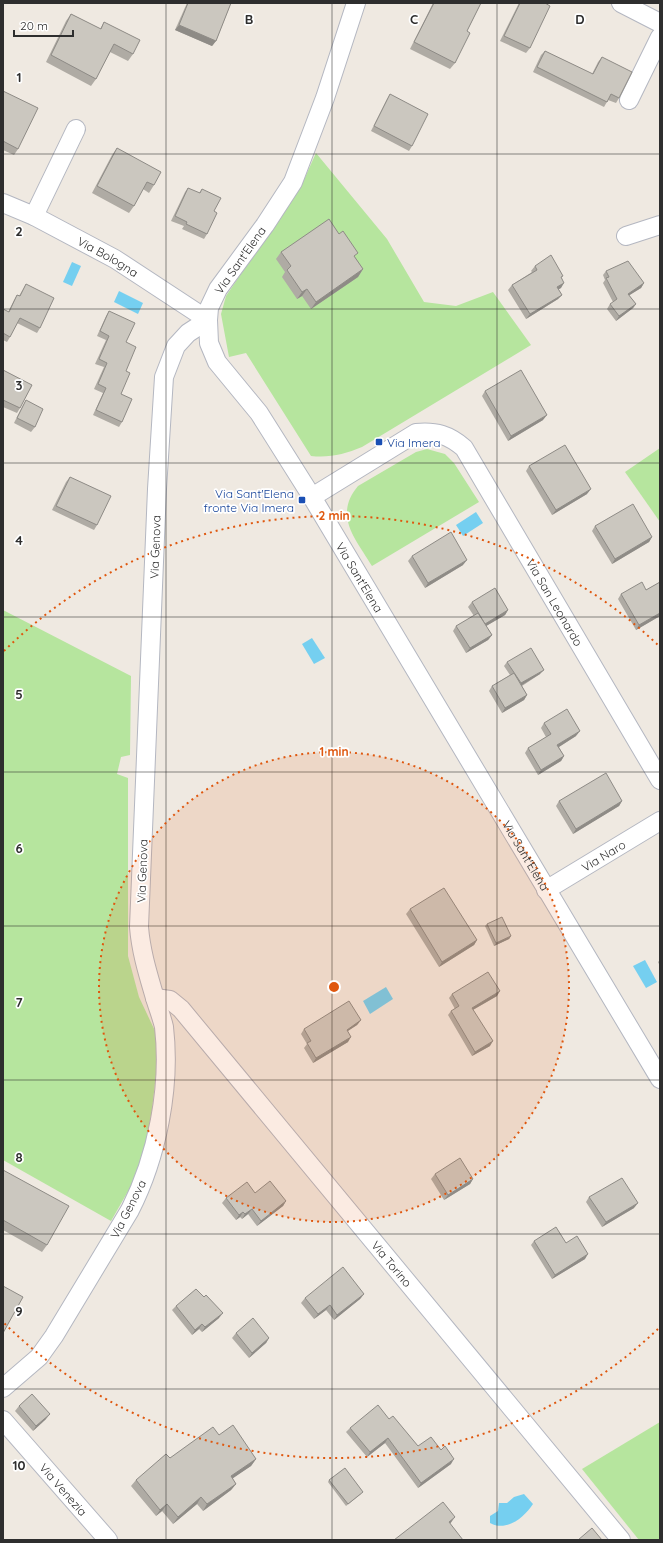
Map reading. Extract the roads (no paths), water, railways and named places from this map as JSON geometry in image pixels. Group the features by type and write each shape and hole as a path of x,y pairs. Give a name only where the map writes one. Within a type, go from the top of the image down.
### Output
{"street":[{"name":"Via Sant'Elena","path":"356,3 325,98 292,182 265,225 218,288 210,308 208,320 209,343 216,362 259,413 312,497 660,1078"},
{"path":"621,3 660,23"},
{"path":"629,100 660,37"},
{"path":"34,216 76,129"},
{"name":"Via Bologna","path":"4,206 34,216 115,259 208,320"},
{"path":"626,236 660,225"},
{"name":"Via Genova","path":"5,1384 39,1357 54,1336 130,1210 141,1189 158,1132 165,1072 164,1026 141,949 139,927 157,489 164,377 176,346 188,333 208,320"},
{"name":"Via San Leonardo","path":"312,497 416,433 429,431 441,433 453,438 464,448 660,780"},
{"name":"Via Naro","path":"546,890 660,821"},
{"name":"Via Torino","path":"155,998 170,1000 181,1009 621,1540"},
{"name":"Via Venezia","path":"3,1420 108,1540"}],"water":[{"path":"72,262 81,266 72,286 63,282"},
{"path":"119,291 143,303 138,314 114,302"},
{"path":"476,512 483,523 463,536 456,525"},
{"path":"312,638 325,658 314,664 302,644"},
{"path":"645,960 657,982 646,988 633,966"},
{"path":"386,987 393,999 370,1014 363,1001"},
{"path":"524,1494 533,1504 520,1519 508,1525 502,1526 490,1523 490,1516 498,1511 499,1503 507,1503 514,1497"}],"place":[{"name":"Via Imera","path":"379,442"},
{"name":"Via Sant'Elena fronte Via Imera","path":"302,500"}]}
